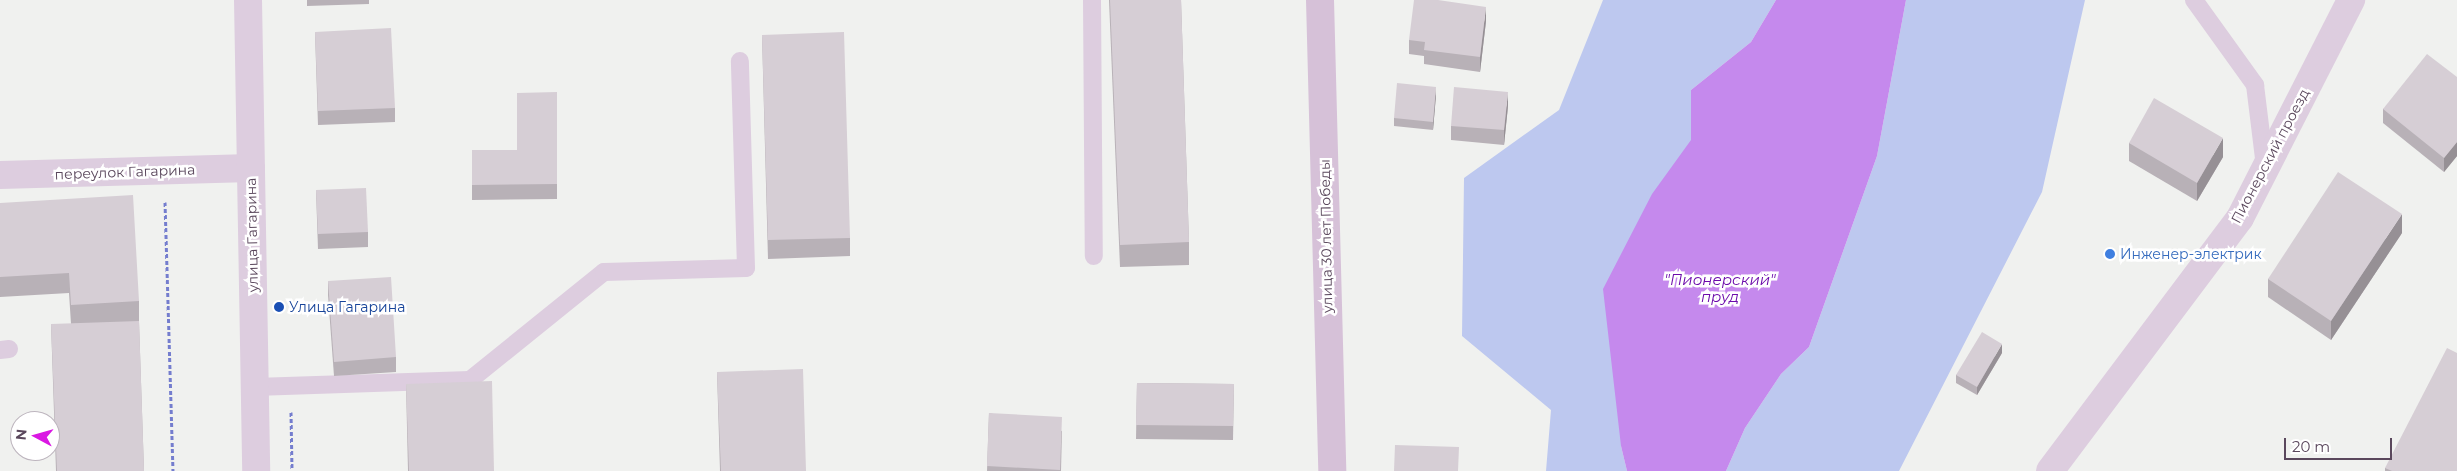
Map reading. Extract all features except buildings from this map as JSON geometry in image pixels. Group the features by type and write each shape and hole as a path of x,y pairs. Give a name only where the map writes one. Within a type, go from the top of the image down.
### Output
{"main road":[{"name":"улица 30 лет Победы","path":"1320,0 1332,471"}],"street":[{"name":"улица Гагарина","path":"248,0 256,471"},
{"name":"Пионерский проезд","path":"2050,471 2240,218 2351,0"},
{"name":"переулок Гагарина","path":"0,176 251,168"}],"lane":[{"path":"1092,0 1094,256"},
{"path":"2194,0 2255,85 2265,169"},
{"path":"255,387 470,380 604,272 746,268 740,61"}],"path":[{"path":"164,171 173,471"},
{"path":"291,387 292,471"}],"shaded area":[{"path":"1603,0 1776,0 1751,42 1691,90 1692,140 1621,446 1627,471 1546,471 1551,410 1462,336 1464,178 1559,110"},
{"path":"1906,0 2085,0 2042,192 1899,471 1726,471 1745,428 1781,374 1809,347 1877,156"}],"water":[{"name":"\"Пионерский\" пруд","path":"1776,0 1906,0 1877,156 1809,347 1781,374 1745,428 1726,471 1627,471 1621,446 1603,289 1652,194 1691,140 1691,90 1751,42"}],"place":[{"name":"Инженер-электрик","path":"2110,254"},
{"name":"Улица Гагарина","path":"279,307"}]}
